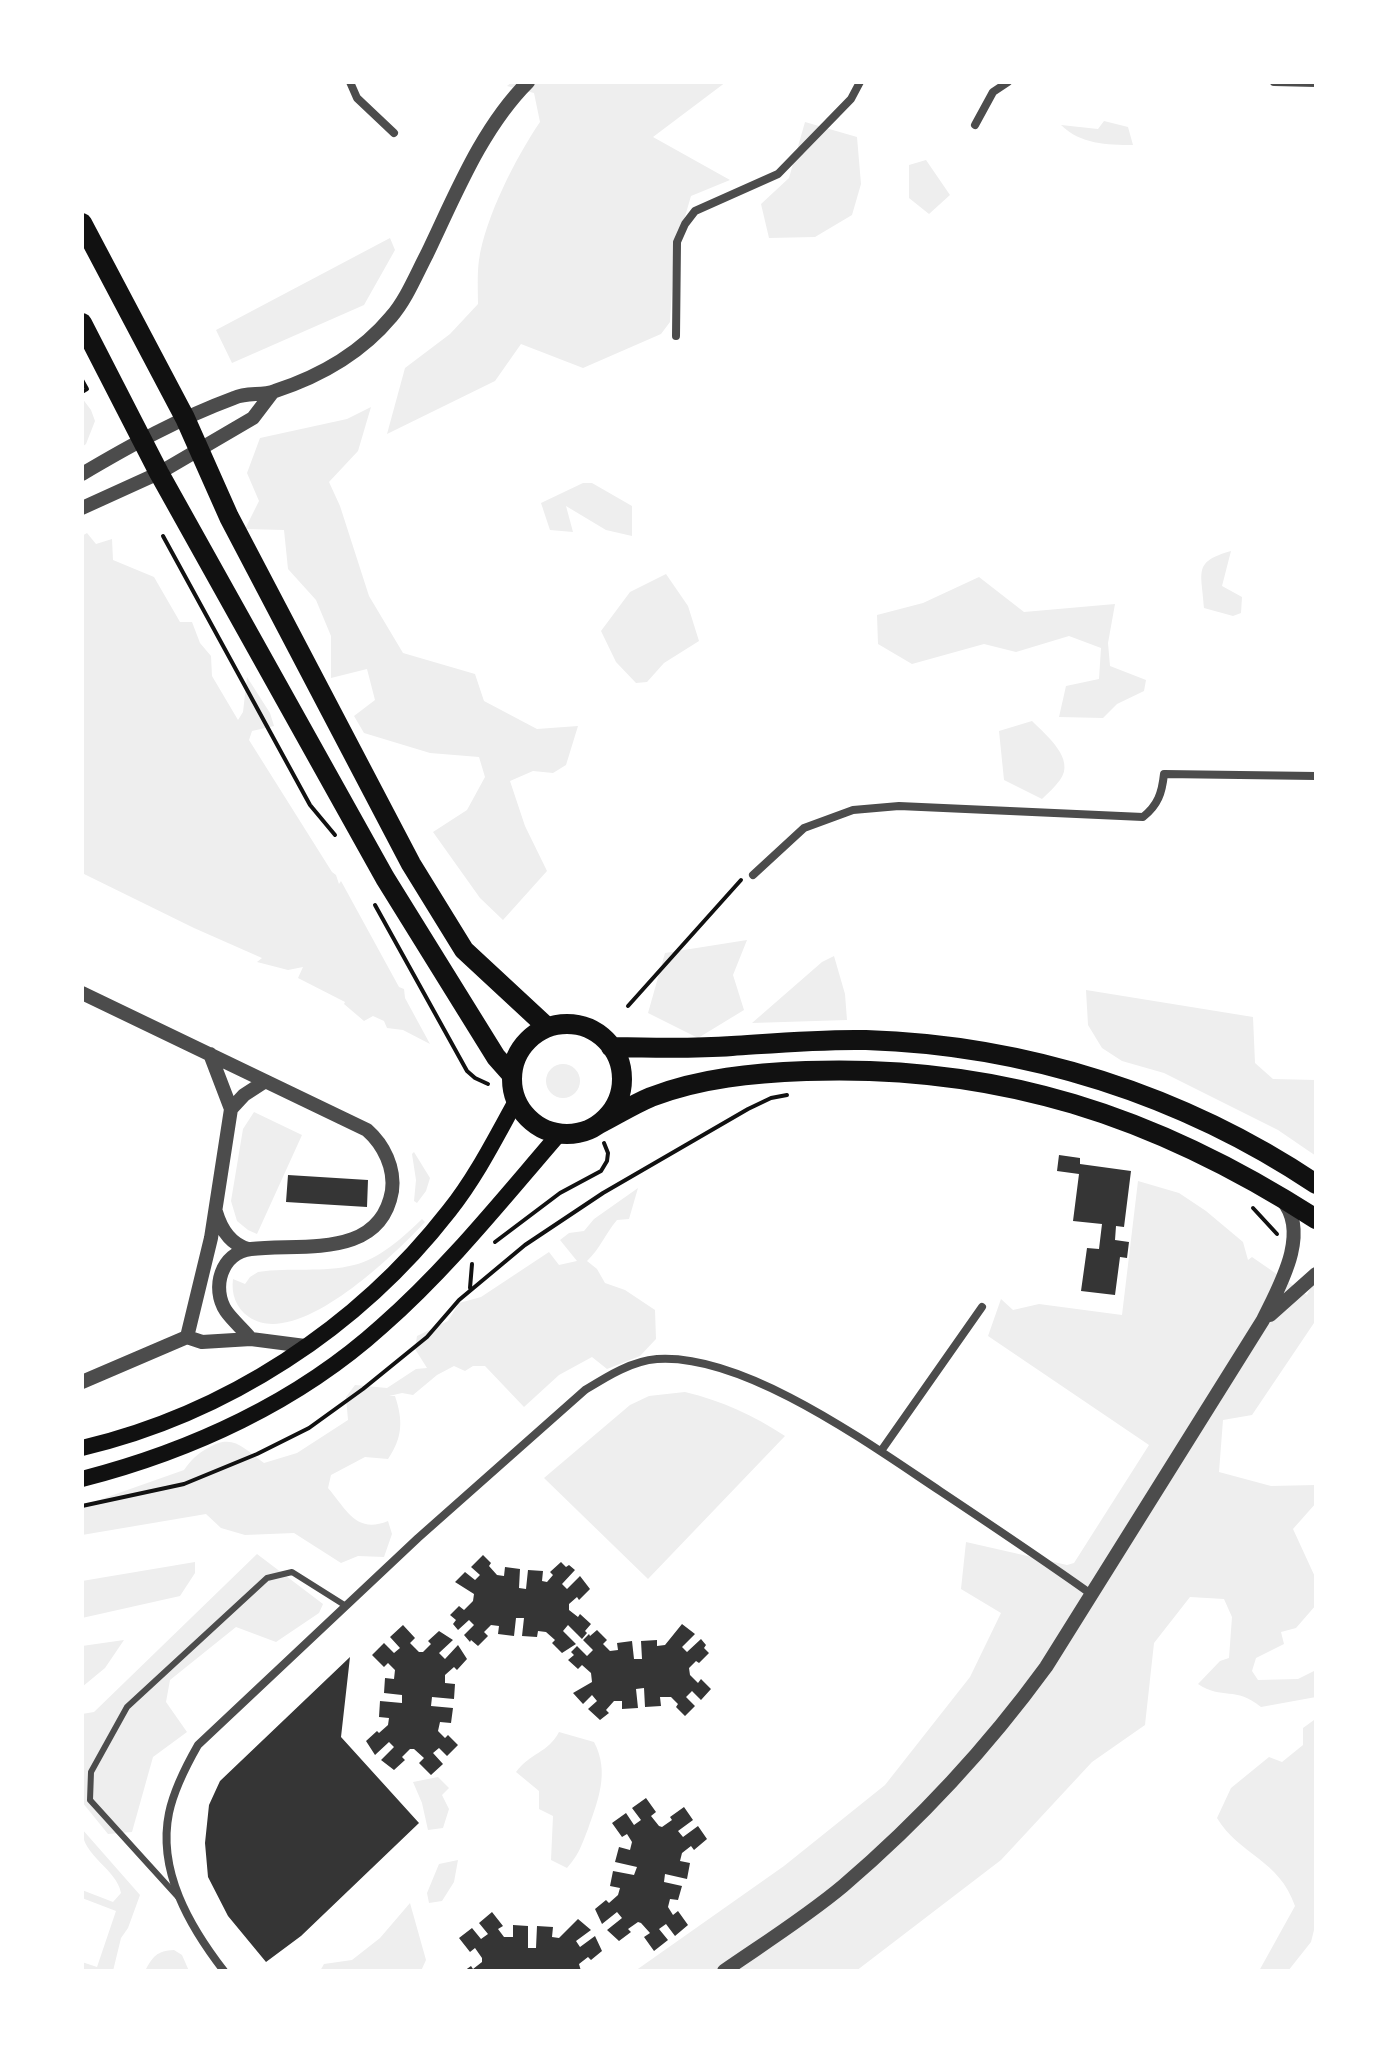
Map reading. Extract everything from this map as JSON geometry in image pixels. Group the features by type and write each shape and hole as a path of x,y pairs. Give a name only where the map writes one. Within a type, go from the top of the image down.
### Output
{"main road":[{"path":"82,223 185,418 225,509 411,864 464,950 547,1027"},
{"path":"82,323 159,473 385,878 496,1057 512,1075"},
{"path":"599,1132 619,1098 622,1080 619,1063 611,1047 586,1027 560,1024 547,1027 526,1042 516,1057 512,1075 516,1101 526,1117 538,1126 559,1134 599,1132 649,1098 714,1080 796,1072 900,1072 1021,1089 1101,1111 1182,1143 1273,1191 1316,1219"},
{"path":"611,1047 708,1048 790,1041 866,1040 937,1046 1041,1063 1107,1082 1203,1120 1270,1154 1316,1184"},
{"path":"82,1448 115,1440 249,1385 362,1302 409,1258 456,1201 480,1166 516,1101"},
{"path":"82,1479 151,1459 223,1429 276,1402 328,1369 380,1329 430,1281 559,1134"}],"street":[{"path":"350,82 357,98 394,133"},
{"path":"82,474 185,418 248,392 272,393 355,352 394,315 476,154 528,82"},
{"path":"676,336 677,242 685,224 695,211 778,174 851,99 860,82"},
{"path":"975,125 993,92 1008,82"},
{"path":"1274,82 1316,83"},
{"path":"82,508 159,473 253,418 272,393"},
{"path":"753,875 804,828 853,810 899,806 1143,817 1153,809 1162,791 1164,774 1316,776"},
{"path":"82,993 367,1130 386,1155 392,1186 386,1209 380,1219 350,1241 327,1246 248,1249 228,1262 220,1274 218,1286 225,1309 251,1339"},
{"path":"187,1337 215,1210 231,1109 210,1054"},
{"path":"231,1109 244,1095 264,1082"},
{"path":"724,1971 841,1887 939,1797 1022,1699 1263,1320 1279,1288 1293,1241 1292,1216 1273,1191"},
{"path":"215,1210 226,1235 233,1243 248,1249"},
{"path":"1263,1320 1316,1274"},
{"path":"881,1451 982,1307"},
{"path":"82,1382 187,1337 202,1342 251,1339 305,1346"},
{"path":"224,1971 202,1942 178,1897 166,1846 169,1812 183,1772 198,1745 418,1538 585,1390 615,1372 656,1359 726,1368 770,1387 881,1451 1091,1594"}],"lane":[{"path":"178,1897 90,1800 91,1772 127,1707 267,1578 292,1572 346,1606"}],"path":[{"path":"82,380 84,391"},
{"path":"163,536 310,805 335,835"},
{"path":"628,1006 750,870 753,875"},
{"path":"370,897 467,1071 488,1084"},
{"path":"82,1506 184,1484 257,1454 309,1428 427,1337 470,1290 536,1237 603,1193 748,1109 771,1098 793,1094"},
{"path":"489,1247 560,1193 601,1171 608,1153 599,1132"},
{"path":"1246,1202 1275,1233 1293,1241"},
{"path":"470,1290 473,1261"}],"shaded area":[{"path":"512,82 726,82 653,137 730,180 691,196 674,254 670,322 661,334 583,368 521,344 495,381 387,434 405,368 450,334 478,304 482,243 512,170 540,122 534,93 507,86"},
{"path":"1104,121 1128,127 1133,145 1085,140 1061,125 1098,129"},
{"path":"805,122 857,137 861,184 852,215 815,237 769,238 761,204 789,178"},
{"path":"926,160 950,195 929,214 909,198 909,165"},
{"path":"390,238 395,250 364,305 232,363 216,330"},
{"path":"82,398 95,421 82,447"},
{"path":"371,407 358,451 329,482 340,506 369,596 403,653 475,674 484,701 537,729 578,726 566,765 553,773 533,771 510,781 525,826 547,871 503,920 480,898 433,832 467,810 485,777 479,757 430,753 364,733 354,716 375,700 367,669 331,678 331,636 316,600 288,569 284,530 245,529 259,501 247,473 260,438 347,419"},
{"path":"583,483 592,483 632,506 632,536 606,530 566,506 573,532 550,530 541,503"},
{"path":"87,533 96,544 112,539 113,560 154,577 180,622 192,622 200,643 211,656 212,676 238,720 243,712 247,677 270,713 274,726 252,731 249,740 339,884 341,881 399,987 404,989 405,998 430,1044 403,1030 387,1028 384,1021 373,1016 364,1021 345,1002 298,978 303,967 288,970 257,962 262,958 82,873 82,536"},
{"path":"1231,551 1222,586 1242,597 1241,613 1233,616 1204,608 1201,577 1210,559"},
{"path":"666,574 688,606 699,641 664,663 647,682 636,683 616,662 601,631 630,592"},
{"path":"979,577 1024,612 1115,604 1108,643 1110,666 1146,680 1144,691 1117,704 1103,718 1059,717 1066,686 1099,679 1101,648 1069,636 1016,652 984,644 912,664 878,644 877,615 923,603"},
{"path":"1032,721 1057,748 1064,764 1060,780 1042,799 1004,780 999,731"},
{"path":"747,940 733,975 744,1010 698,1038 648,1013 665,953"},
{"path":"834,956 845,994 847,1020 752,1023 822,962"},
{"path":"1086,990 1253,1017 1255,1063 1273,1079 1316,1080 1316,1156 1278,1130 1164,1073 1122,1061 1102,1048 1088,1025"},
{"path":"563,1064 575,1069 580,1081 575,1093 563,1098 551,1093 546,1081 551,1069"},
{"path":"254,1112 302,1135 257,1234 237,1221 231,1201 243,1129"},
{"path":"414,1152 430,1178 426,1191 417,1203 414,1201"},
{"path":"1138,1181 1179,1193 1206,1211 1243,1242 1248,1260 1252,1257 1307,1295 1316,1276 1316,1320 1252,1415 1223,1420 1219,1472 1271,1486 1316,1485 1316,1503 1293,1529 1316,1579 1316,1605 1296,1628 1281,1632 1284,1644 1256,1658 1252,1671 1258,1680 1298,1679 1316,1670 1316,1697 1261,1707 1244,1697 1198,1684 1220,1661 1229,1658 1232,1617 1224,1599 1190,1597 1154,1643 1145,1725 1092,1762 1001,1860 856,1971 635,1971 784,1866 885,1785 970,1677 1001,1613 961,1589 966,1542 1067,1565 1074,1563 1149,1445 988,1336 1001,1299 1013,1310 1039,1304 1122,1315"},
{"path":"638,1188 629,1219 617,1220 587,1261 597,1269 605,1283 625,1290 655,1310 656,1339 640,1356 607,1369 592,1357 559,1375 524,1407 485,1366 473,1366 465,1371 454,1366 437,1375 413,1395 402,1393 389,1396 395,1396 400,1421 397,1443 388,1459 365,1457 331,1475 328,1488 347,1512 360,1522 377,1524 388,1521 392,1534 384,1557 358,1556 341,1563 294,1533 245,1535 221,1528 206,1514 82,1535 82,1506 184,1470 197,1455 217,1444 238,1444 264,1463 297,1453 348,1420 346,1397 355,1385 387,1388 416,1369 427,1368 415,1349 417,1336 448,1321 459,1303 481,1297 549,1252 559,1265 577,1261 560,1240 569,1233 584,1231 594,1219"},
{"path":"422,1219 425,1222 368,1276 343,1295 292,1321 269,1324 249,1317 235,1300 233,1279 245,1284 258,1272 330,1269 364,1262 391,1246"},
{"path":"685,1392 737,1410 785,1436 648,1579 544,1478 630,1405 649,1396"},
{"path":"257,1554 323,1604 319,1613 276,1642 236,1627 170,1680 166,1702 187,1732 153,1757 132,1832 108,1834 82,1802 82,1714 94,1712"},
{"path":"195,1562 195,1573 180,1596 82,1618 82,1581"},
{"path":"124,1640 105,1668 82,1687 82,1646"},
{"path":"1316,1700 1316,1922 1311,1942 1288,1971 1259,1971 1295,1906 1279,1878 1236,1841 1217,1818 1231,1788 1269,1757 1282,1762 1303,1745 1303,1728 1314,1720"},
{"path":"559,1732 594,1742 602,1775 588,1829 580,1849 567,1868 551,1860 553,1816 539,1809 539,1791 516,1772 550,1744"},
{"path":"438,1777 449,1788 442,1795 449,1809 443,1828 428,1830 413,1782"},
{"path":"82,1829 140,1895 121,1938 113,1971 82,1971 82,1962 97,1967 116,1911 82,1898 82,1890 113,1902 121,1893 113,1877 88,1847"},
{"path":"458,1860 454,1882 442,1901 429,1903 427,1893 439,1864"},
{"path":"410,1903 426,1960 421,1971 320,1971 324,1964 352,1960 380,1938"},
{"path":"174,1950 182,1955 189,1971 145,1971 156,1955"}],"building":[{"path":"1059,1155 1080,1158 1080,1164 1131,1171 1124,1227 1116,1226 1115,1240 1129,1242 1127,1258 1120,1257 1115,1295 1081,1291 1087,1248 1099,1249 1102,1224 1073,1221 1079,1174 1057,1171"},
{"path":"288,1175 368,1180 367,1207 286,1202"},
{"path":"483,1555 497,1575 504,1576 505,1567 520,1569 519,1588 526,1589 528,1570 543,1571 542,1581 547,1582 553,1575 550,1572 561,1562 566,1567 569,1565 575,1570 562,1584 567,1589 580,1576 590,1589 579,1600 577,1597 569,1604 569,1610 578,1617 580,1614 591,1624 585,1631 587,1633 582,1639 568,1625 563,1631 576,1644 562,1653 546,1632 538,1631 537,1637 522,1636 524,1618 516,1618 514,1636 498,1634 499,1626 491,1625 484,1632 488,1636 478,1646 470,1642 464,1635 474,1625 469,1620 458,1630 453,1624 456,1620 450,1615 459,1606 464,1610 473,1601 474,1594 455,1582 465,1572 475,1580 480,1575 471,1567"},
{"path":"682,1624 695,1634 682,1647 687,1652 701,1639 709,1653 689,1668 690,1675 698,1683 701,1679 711,1689 701,1700 692,1691 686,1697 695,1706 685,1716 671,1697 660,1697 661,1706 645,1707 644,1688 636,1689 638,1708 622,1709 622,1701 614,1701 606,1710 609,1713 600,1720 588,1709 597,1701 592,1695 583,1704 573,1693 592,1682 591,1673 582,1665 578,1669 568,1660 577,1646 587,1656 593,1650 583,1640 589,1634 597,1630 607,1640 603,1644 610,1651 618,1650 617,1643 632,1641 634,1659 642,1659 641,1641 657,1640 657,1646 665,1645"},
{"path":"403,1625 415,1638 410,1643 419,1652 431,1644 428,1641 439,1631 453,1640 439,1653 445,1659 458,1645 467,1659 457,1670 454,1667 445,1675 445,1683 455,1684 454,1699 432,1697 431,1706 453,1708 451,1723 440,1722 438,1731 445,1738 448,1735 458,1745 447,1756 439,1748 433,1753 443,1764 431,1775 419,1763 424,1758 414,1749 402,1757 405,1760 394,1770 381,1760 394,1747 389,1742 375,1755 366,1741 388,1725 389,1718 379,1717 380,1701 402,1703 402,1695 384,1693 385,1678 394,1679 395,1670 388,1663 384,1667 372,1655 384,1643 394,1653 400,1648 390,1637"},
{"path":"350,1657 341,1737 419,1823 301,1936 266,1962 228,1916 208,1877 205,1843 209,1805 220,1781"},
{"path":"646,1798 656,1812 651,1816 659,1826 672,1820 670,1817 684,1807 693,1820 678,1831 683,1837 698,1826 707,1839 694,1850 691,1846 682,1853 680,1861 690,1863 687,1879 665,1874 664,1882 682,1886 678,1900 670,1899 668,1907 673,1915 678,1911 688,1925 675,1936 666,1924 659,1929 668,1940 654,1951 644,1937 650,1933 641,1923 628,1929 631,1932 619,1941 607,1930 622,1918 617,1912 602,1924 595,1909 618,1895 620,1888 610,1886 613,1871 634,1875 637,1867 615,1862 619,1847 630,1850 632,1842 627,1834 622,1837 612,1823 626,1813 634,1825 641,1820 632,1808"},
{"path":"492,1912 503,1926 498,1929 504,1937 513,1937 513,1925 528,1926 528,1948 536,1948 537,1926 553,1927 552,1937 559,1938 578,1919 591,1930 576,1941 580,1947 595,1936 602,1951 591,1960 588,1957 579,1964 581,1971 464,1971 471,1966 473,1969 482,1962 482,1958 475,1948 470,1952 459,1938 472,1928 481,1939 488,1934 479,1923"}]}
